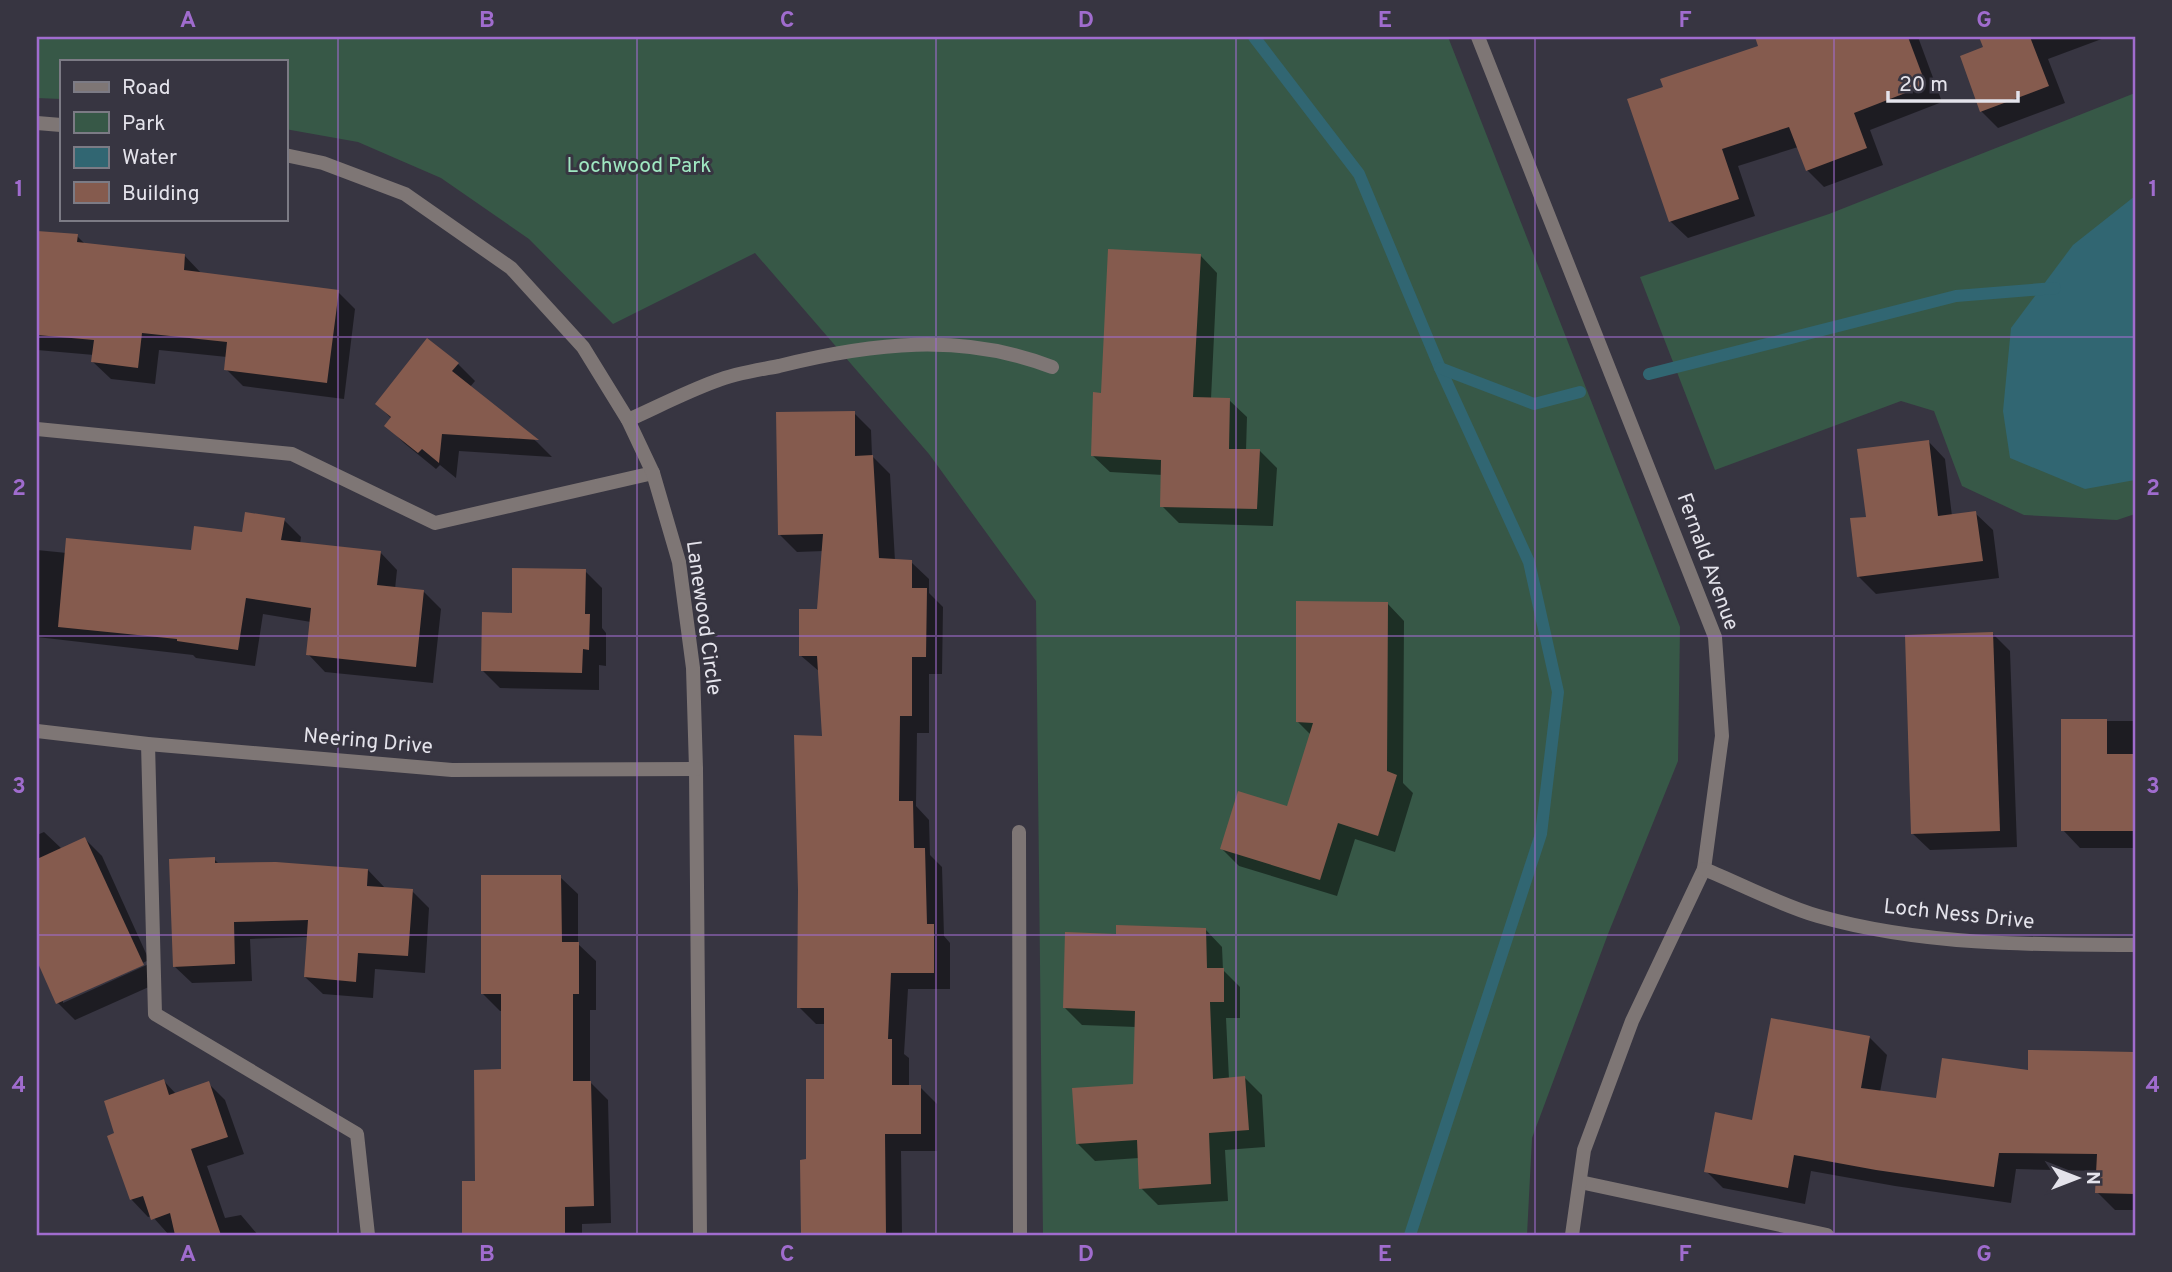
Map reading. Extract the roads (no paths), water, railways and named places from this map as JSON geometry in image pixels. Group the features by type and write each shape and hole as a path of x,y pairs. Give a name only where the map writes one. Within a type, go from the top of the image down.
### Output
{"street":[{"name":"Fernald Avenue","path":"1478,37 1715,638 1722,736 1704,869 1632,1021 1584,1150 1572,1235"},
{"path":"37,123 60,125"},
{"name":"Lanewood Circle","path":"287,155 323,163 405,194 511,268 583,347 628,420 653,473 679,562 693,668 700,1235"},
{"path":"628,420 718,380 799,361 888,345 957,345 1019,355 1052,367"},
{"path":"37,429 292,454 435,523 653,473"},
{"name":"Neering Drive","path":"37,731 148,744 452,770 696,769"},
{"path":"148,744 155,1014 357,1134 368,1235"},
{"path":"1019,832 1020,1235"},
{"name":"Loch Ness Drive","path":"1704,869 1816,916 1906,935 2036,945 2135,945"},
{"path":"1580,1182 1827,1235"}],"water":[{"path":"2135,196 2135,480 2085,489 2010,458 2003,411 2011,328 2073,245"}],"waterway":[{"path":"1254,37 1359,174 1440,368 1529,562 1558,692 1541,834 1410,1235"},
{"path":"1649,374 1956,296 2055,288"},
{"path":"1440,368 1534,404 1580,392"}],"park label":[{"name":"Lochwood Park","path":"639,166"}]}
